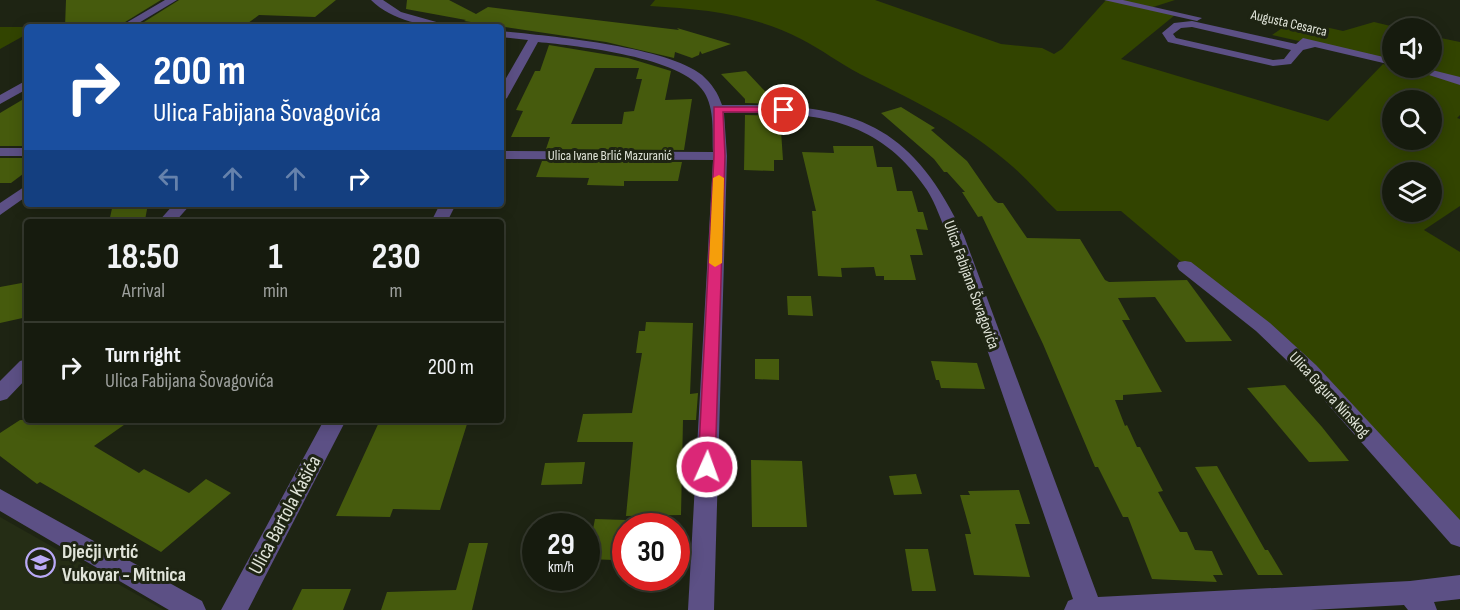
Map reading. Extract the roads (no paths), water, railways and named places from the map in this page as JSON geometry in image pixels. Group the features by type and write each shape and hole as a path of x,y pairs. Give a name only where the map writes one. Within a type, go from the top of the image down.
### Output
{"street":[{"path":"129,24 172,0"},
{"path":"376,0 397,14 436,24"},
{"name":"Augusta Cesarca","path":"1109,0 1382,60"},
{"path":"1298,48 1287,62 1266,63 1172,40 1167,33 1178,25 1191,24 1298,48 1314,44"},
{"path":"504,34 642,56 667,63 703,81 709,88 718,109 720,156 701,610"},
{"path":"506,76 535,38"},
{"path":"1442,76 1460,81"},
{"path":"0,100 24,86"},
{"name":"Ulica Fabijana Šovagovića","path":"718,109 807,111 848,121 886,143 911,164 933,189 956,236 1090,609"},
{"path":"0,152 24,152"},
{"name":"Ulica Ivane Brlić Mazuranić","path":"504,154 720,156"},
{"path":"0,210 24,191"},
{"path":"169,219 180,207"},
{"name":"Ulica Grgura Ninskog","path":"1185,266 1263,327 1309,370 1460,537"},
{"path":"0,394 24,369"},
{"name":"Ulica Bartola Kašića","path":"234,610 332,423"},
{"path":"0,499 193,610"},
{"path":"1077,610 1417,601 1460,587"}],"place":[{"name":"Dječji vrtić Vukovar - Mitnica","path":"41,563"}]}
